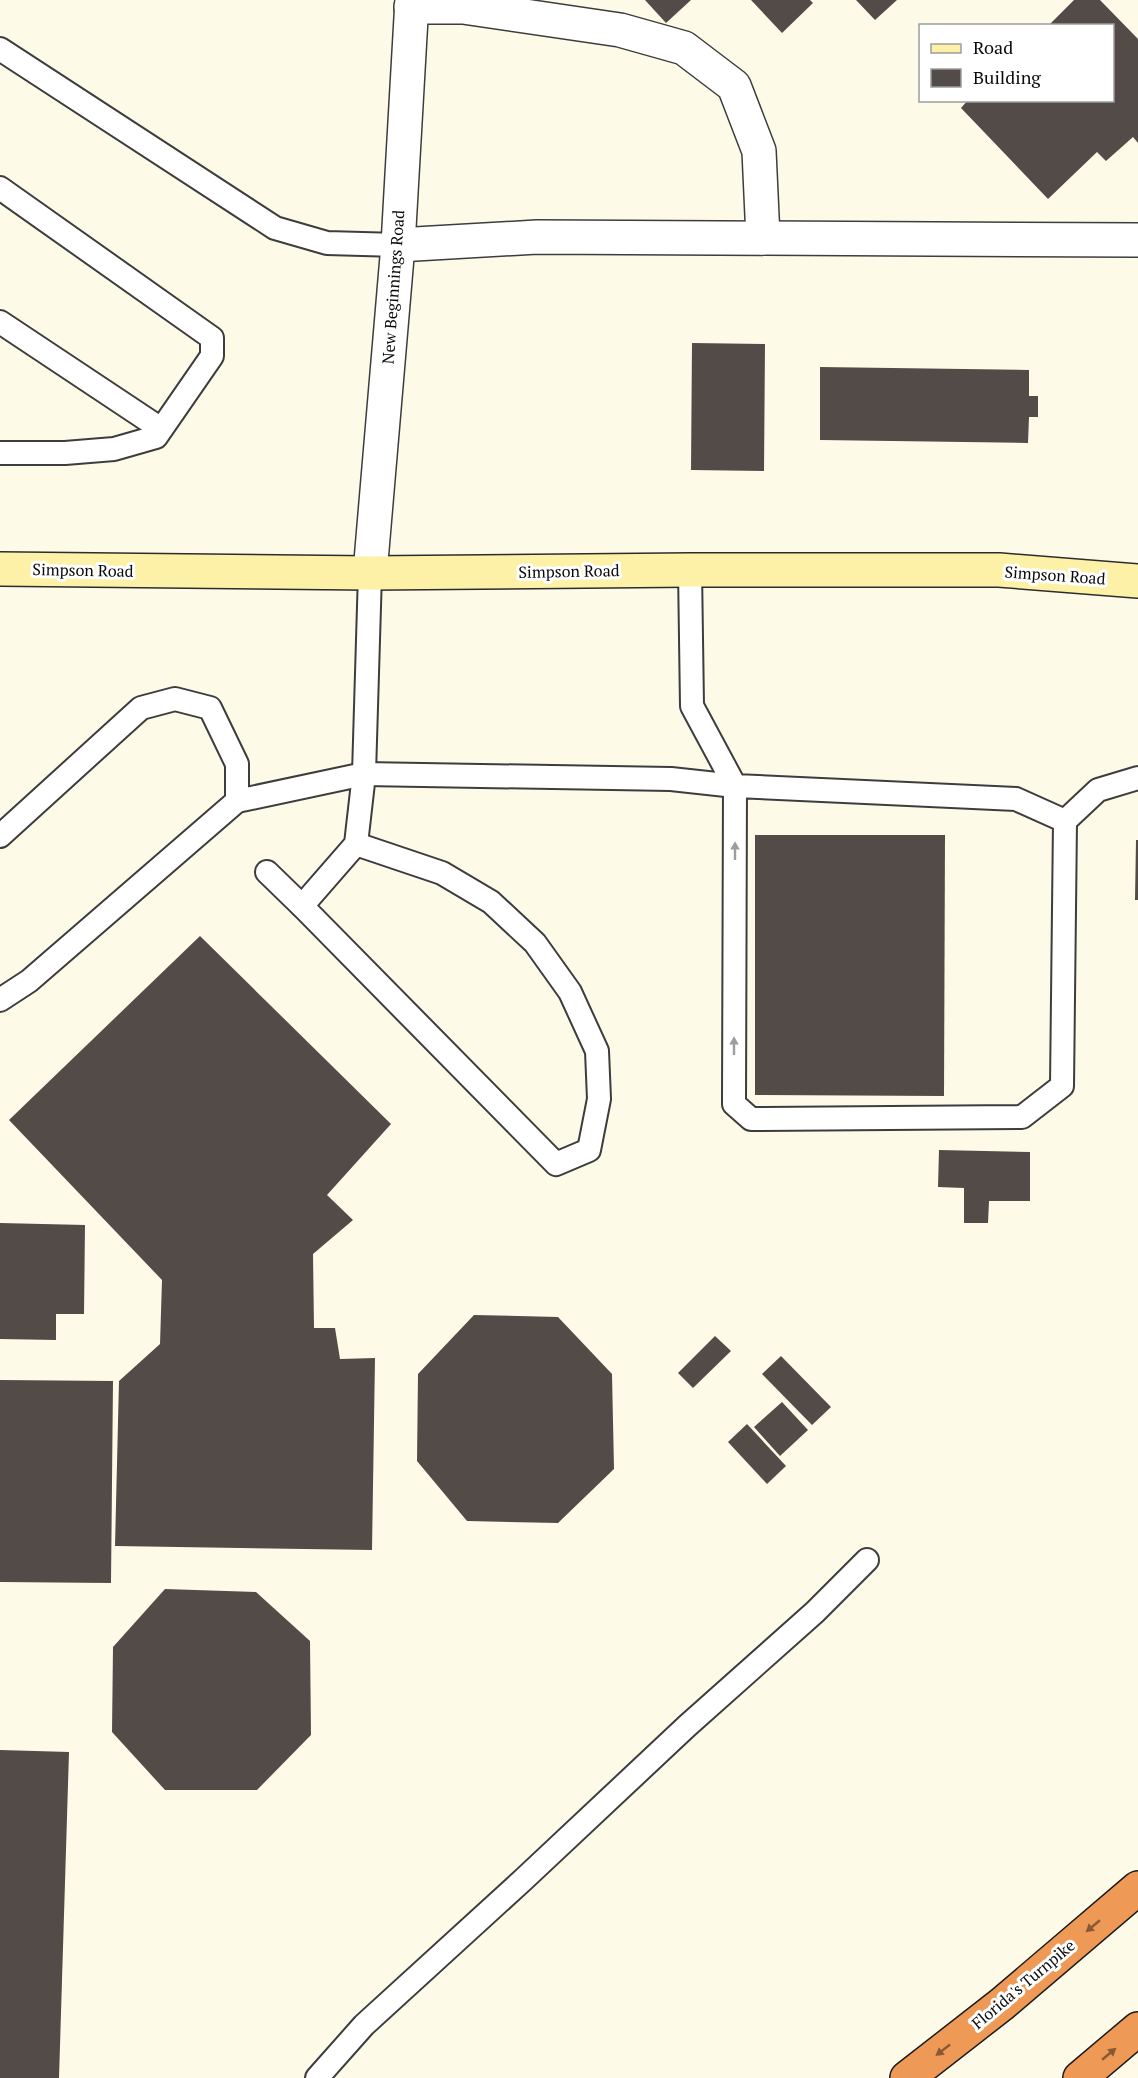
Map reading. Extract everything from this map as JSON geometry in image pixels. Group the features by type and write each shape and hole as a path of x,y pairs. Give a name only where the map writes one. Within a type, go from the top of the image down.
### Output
{"highway":[{"name":"Florida's Turnpike","path":"907,2078 1002,2004 1138,1888"},
{"path":"1080,2078 1138,2029"}],"main road":[{"name":"Simpson Road","path":"0,569 370,573 999,570 1138,581"}],"street":[{"path":"411,4 463,8 620,30 684,48 734,86 759,151 763,238"},
{"name":"New Beginnings Road","path":"370,573 398,245 411,4"},
{"path":"398,245 537,237 1138,240"}],"lane":[{"path":"0,49 275,228 327,243 398,245"},
{"path":"0,188 212,338 212,356 156,436 114,449 65,453 0,453"},
{"path":"0,322 161,429"},
{"path":"690,570 692,706 735,786 734,1104 751,1119 1022,1117 1062,1086 1065,821 1098,790 1138,778"},
{"path":"302,906 356,844 364,774 370,573"},
{"path":"0,836 141,708 175,699 210,708 237,764 237,801"},
{"path":"0,1000 28,981 237,801 364,774 671,779 735,786 1016,799 1065,821"},
{"path":"267,872 556,1164 589,1150 599,1099 597,1051 570,992 535,943 491,902 442,873 356,844"},
{"path":"317,2078 364,2025 678,1734 815,1612 867,1560"}],"building":[{"path":"645,0 691,0 666,23"},
{"path":"751,0 810,0 813,3 782,33"},
{"path":"856,0 897,0 875,20"},
{"path":"1074,0 1100,0 1138,39 1138,143 1133,137 1106,161 1097,152 1048,199 961,108 966,102 1114,102 1114,24 1050,24"},
{"path":"692,343 765,344 764,471 691,470"},
{"path":"820,367 1029,370 1029,396 1038,396 1038,417 1029,417 1028,443 820,440"},
{"path":"755,835 945,835 944,1096 755,1095"},
{"path":"1136,840 1138,840 1138,900 1135,900"},
{"path":"200,936 391,1124 327,1195 353,1220 313,1254 314,1328 335,1328 340,1359 375,1358 372,1550 115,1546 119,1381 160,1344 162,1280 9,1120"},
{"path":"939,1150 1030,1152 1030,1201 989,1201 988,1223 964,1223 964,1188 938,1187"},
{"path":"0,1223 85,1225 84,1314 56,1314 56,1340 0,1339"},
{"path":"474,1315 558,1317 612,1374 614,1469 558,1523 467,1521 417,1461 418,1374"},
{"path":"715,1336 731,1351 693,1388 678,1373"},
{"path":"781,1356 831,1407 812,1425 762,1374"},
{"path":"0,1380 113,1381 111,1583 0,1582"},
{"path":"782,1402 808,1430 780,1456 754,1427"},
{"path":"747,1424 786,1466 767,1484 728,1442"},
{"path":"165,1589 256,1592 310,1641 311,1735 257,1790 165,1790 112,1732 113,1647"},
{"path":"0,1750 69,1752 59,2078 0,2078"}]}
